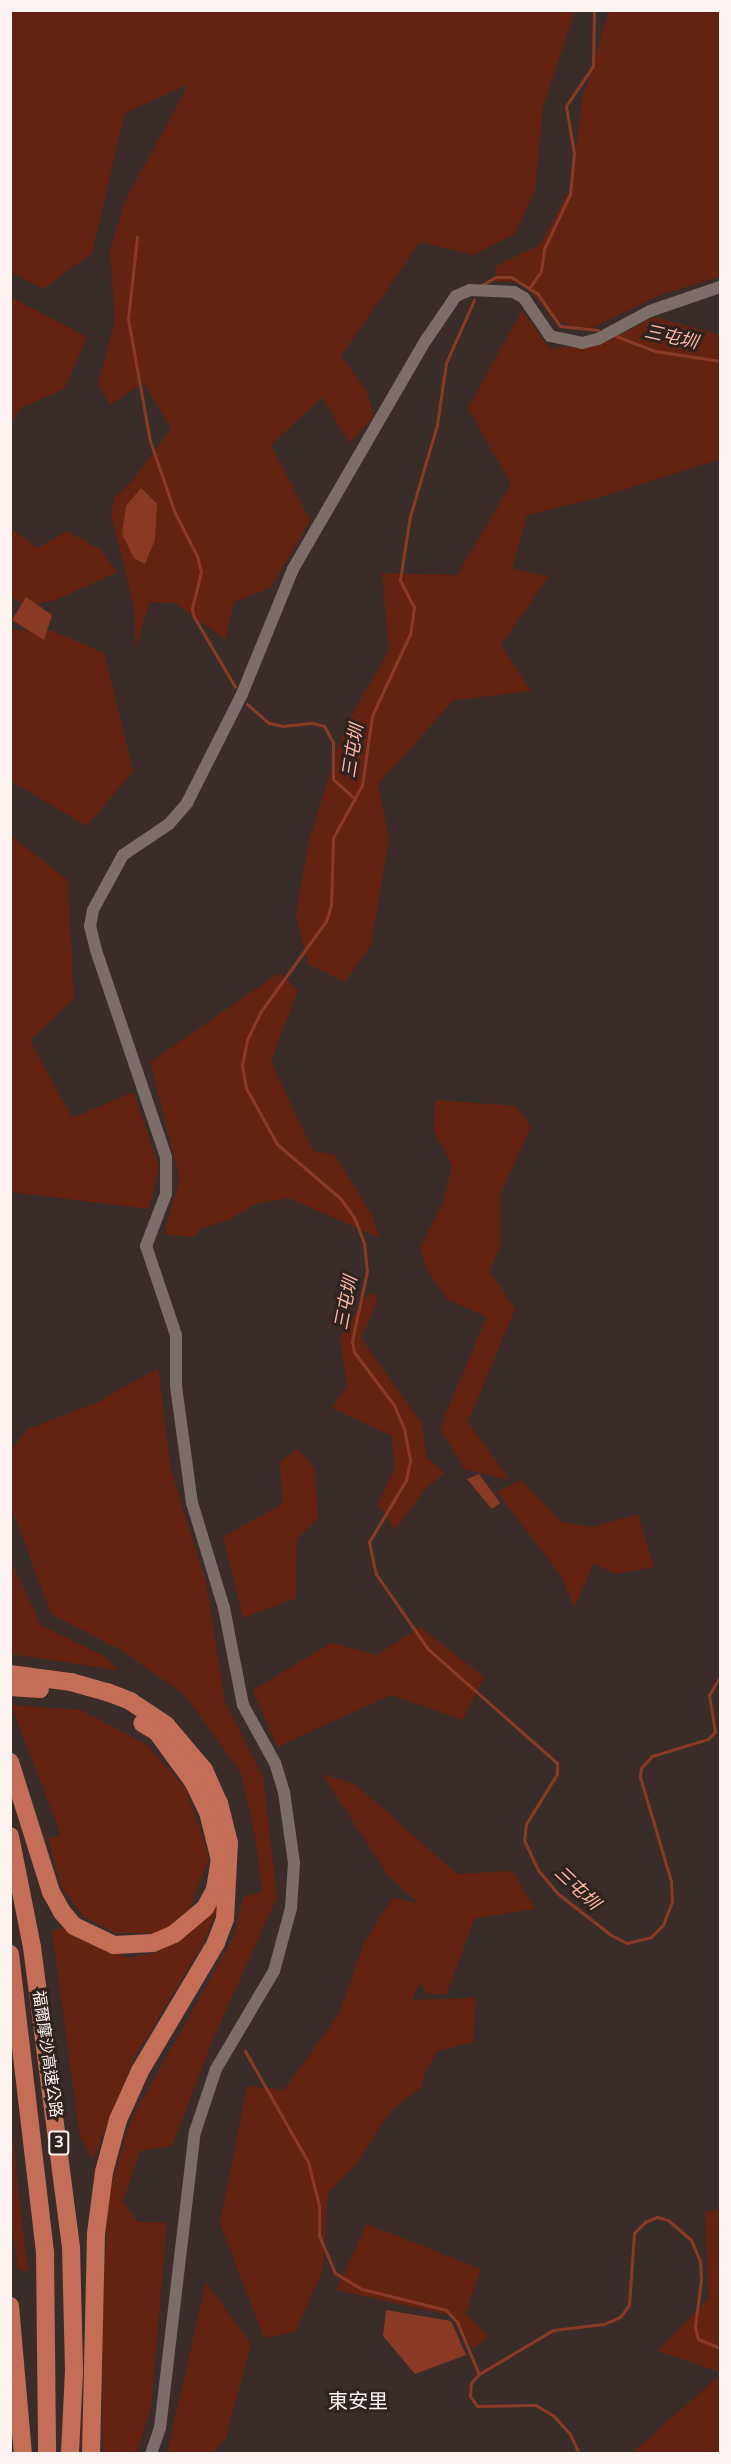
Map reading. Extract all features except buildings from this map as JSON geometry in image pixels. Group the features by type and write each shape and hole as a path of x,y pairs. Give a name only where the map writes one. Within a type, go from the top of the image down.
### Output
{"highway":[{"path":"10,1674 130,1701 166,1725 204,1770 219,1803 229,1843 225,1919 216,1943 140,2071 118,2120 104,2172 96,2234 91,2454"},
{"path":"10,1687 45,1683 118,1709 157,1732 177,1757 208,1812 217,1841 220,1873 205,1908 174,1934 132,1947 114,1946 74,1926 51,1892 10,1762"},
{"name":"福爾摩沙高速公路","path":"10,1836 34,1959 71,2247 74,2371 70,2454"},
{"name":"福爾摩沙高速公路","path":"10,1954 45,2252 47,2454"},
{"path":"10,2306 23,2454"}],"street":[{"path":"151,2454 160,2428 195,2132 216,2069 274,1971 291,1908 294,1863 284,1792 275,1763 243,1705 222,1598 192,1503 176,1386 176,1335 146,1246 166,1194 166,1157 96,950 90,926 93,910 123,855 169,824 187,803 242,694 293,568 426,340 456,296 470,290 514,292 524,298 549,336 582,343 598,339 650,310 720,287"}],"shaded area":[{"path":"10,11 575,11 543,107 535,191 515,234 473,255 420,242 341,356 366,390 374,416 349,443 322,397 271,445 310,521 270,588 234,602 225,639 175,603 150,602 135,649 135,612 111,515 115,497 134,479 171,429 144,382 110,405 98,383 115,322 110,252 124,203 189,84 125,113 92,253 43,289 11,272"},
{"path":"609,11 720,11 720,277 662,294 588,330 554,320 523,281 495,282 496,266 540,245 572,185 582,101"},
{"path":"11,297 87,337 64,389 19,409 11,425"},
{"path":"522,310 550,349 602,344 654,317 720,335 720,459 601,497 527,515 512,569 549,576 501,645 531,691 454,700 378,784 389,839 371,945 345,982 308,964 296,914 309,841 344,729 389,650 382,573 457,575 511,484 468,408"},
{"path":"141,488 157,504 155,540 145,564 134,558 122,534 126,506"},
{"path":"10,528 38,548 67,531 101,550 117,572 56,600 25,606 11,596"},
{"path":"26,597 52,615 44,640 12,620"},
{"path":"11,630 53,631 104,653 133,771 87,826 11,781"},
{"path":"10,835 68,880 74,998 30,1040 72,1118 133,1092 159,1166 149,1209 11,1192"},
{"path":"279,973 298,990 271,1061 313,1151 335,1155 373,1217 380,1238 289,1198 256,1204 226,1221 202,1228 193,1237 164,1234 180,1179 150,1062"},
{"path":"435,1100 516,1106 531,1127 500,1195 501,1243 490,1271 515,1309 468,1422 510,1480 464,1469 440,1427 487,1317 447,1299 426,1268 420,1248 444,1200 452,1166 434,1131"},
{"path":"374,1293 378,1301 361,1338 422,1424 427,1458 445,1473 426,1488 395,1530 378,1504 394,1469 392,1436 332,1408 347,1386 340,1338 366,1296"},
{"path":"158,1368 171,1470 206,1582 225,1702 263,1776 277,1897 212,2042 172,2146 140,2151 123,2201 137,2222 167,2223 151,2407 137,2453 103,2453 102,2340 108,2195 132,2118 235,1935 243,1897 262,1892 255,1835 241,1773 186,1696 121,1650 51,1614 11,1506 11,1450 28,1429 98,1402"},
{"path":"298,1449 315,1469 318,1518 297,1539 296,1598 243,1618 223,1537 282,1504 280,1461"},
{"path":"479,1474 500,1503 492,1509 467,1479"},
{"path":"521,1480 561,1522 593,1527 638,1514 654,1567 615,1574 594,1563 574,1608 562,1577 497,1492"},
{"path":"11,1562 41,1625 104,1656 118,1670 11,1654"},
{"path":"420,1627 484,1677 463,1720 391,1695 277,1747 253,1690 331,1643 377,1655"},
{"path":"11,1705 81,1710 147,1745 186,1789 209,1857 190,1908 161,1933 115,1933 83,1916 62,1888 48,1838 61,1835"},
{"path":"322,1774 355,1784 457,1874 512,1871 535,1909 475,1918 446,1995 427,1993 420,1982 412,2000 476,1998 473,2042 438,2051 426,2070 422,2087 390,2111 356,2165 328,2193 323,2270 295,2332 264,2338 220,2223 247,2086 284,2090 339,2014 363,1945 393,1897 419,1904 388,1875"},
{"path":"218,1902 218,1910 201,1947 135,2056 93,2159 80,2137 52,1931 62,1928 128,1958 158,1952"},
{"path":"11,2126 28,2272 18,2269 11,2217"},
{"path":"720,2209 720,2372 658,2351 709,2298 705,2212"},
{"path":"367,2224 481,2269 466,2313 489,2337 473,2349 450,2315 336,2290"},
{"path":"206,2282 251,2344 226,2438 213,2453 167,2453"},
{"path":"386,2310 451,2321 466,2355 415,2374 383,2336"},
{"path":"720,2375 720,2453 633,2452"}],"waterway":[{"path":"530,287 541,271 544,249 570,194 574,153 566,106 593,66 594,10"},
{"path":"137,237 128,319 150,441 175,513 197,556 201,572 192,609 194,617 235,687"},
{"name":"三屯圳","path":"482,285 496,277 511,277 537,293 560,326 598,330"},
{"name":"三屯圳","path":"474,300 446,363 437,425 410,516 400,580 414,607 410,634 372,716 362,785 333,838 331,905 326,921 261,1011 247,1040 242,1065 246,1088 277,1144 340,1198 354,1217 364,1243 367,1271 352,1341 354,1352 394,1405 404,1429 410,1461 406,1480 369,1542 376,1574 428,1649 557,1763 557,1774 526,1824 524,1840 538,1870 557,1893 611,1935 627,1943 651,1937 663,1925 672,1901 671,1881 640,1777 641,1768 652,1756 708,1739 715,1732 709,1695 720,1677"},
{"name":"三屯圳","path":"616,336 655,351 720,361"},
{"path":"247,704 269,723 283,726 313,723 324,726 333,742 333,779 355,799"},
{"path":"245,2051 308,2162 319,2205 319,2235 335,2273 362,2289 446,2310 457,2322 479,2374"},
{"name":"三屯圳","path":"579,2454 570,2434 554,2416 536,2405 477,2406 470,2396 471,2383 479,2374 553,2330 604,2324 620,2317 629,2305 634,2233 645,2222 657,2217 668,2220 691,2240 700,2261 701,2279 695,2327 698,2339 720,2348"}],"district":[{"name":"東安里","path":"358,2402"}]}
